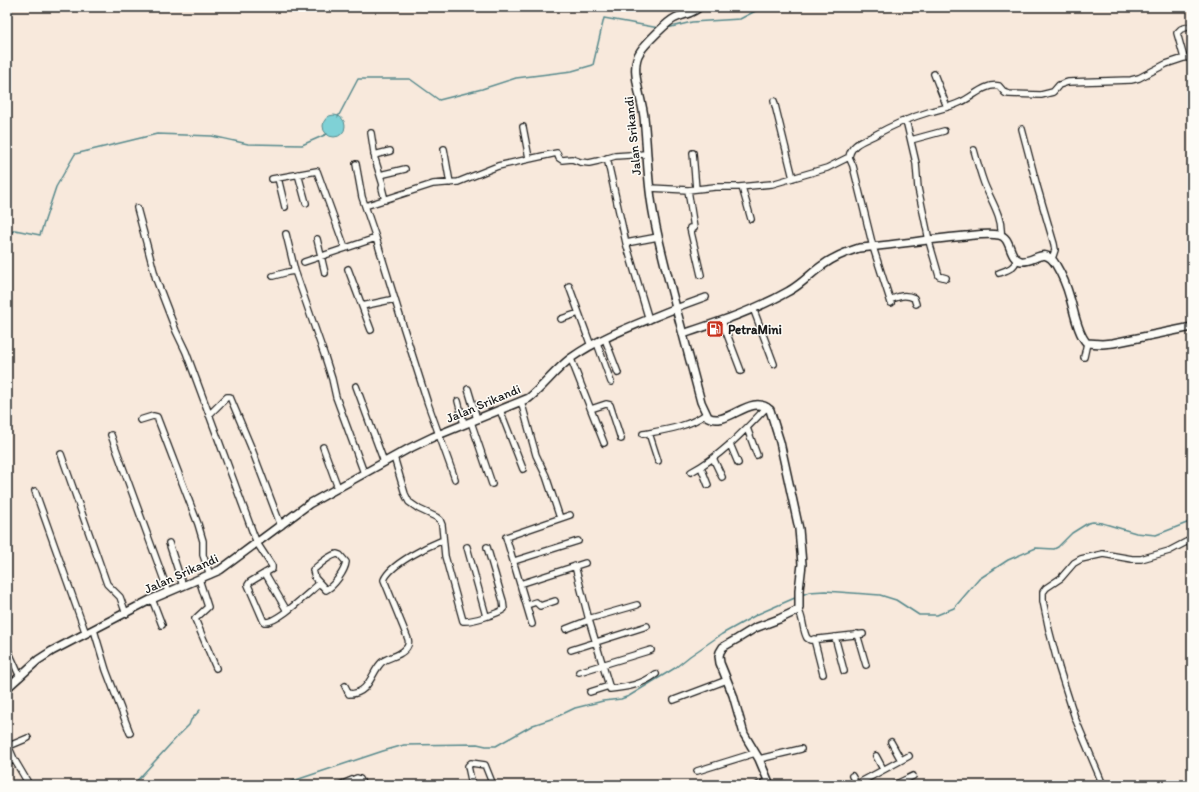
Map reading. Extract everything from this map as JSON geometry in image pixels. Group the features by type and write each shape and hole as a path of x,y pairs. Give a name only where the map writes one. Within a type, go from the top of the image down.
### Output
{"street":[{"name":"Jalan Srikandi","path":"7,688 38,660 52,651 168,591 210,575 227,566 309,504 384,462 439,434 521,401 532,395 570,359 594,344 676,308 658,237 646,154 644,117 635,69 640,51 668,22 693,12 699,7"},
{"path":"1184,58 1177,33 1181,29 1192,26"},
{"path":"916,304 914,298 901,295 891,302 873,247 854,166 849,157 850,150 854,146 889,127 961,102 991,86 1000,86 1005,93 1010,94 1045,94 1053,92 1059,85 1068,82 1135,79 1162,66 1184,58 1192,57"},
{"path":"934,74 947,107"},
{"path":"774,101 793,178"},
{"path":"906,120 916,163 919,192 928,240 938,274 940,277 946,278"},
{"path":"523,127 529,158"},
{"path":"1022,129 1054,244 1055,250 1052,259"},
{"path":"911,140 944,131"},
{"path":"371,134 374,155 383,185 382,188 385,200"},
{"path":"444,149 450,183"},
{"path":"974,150 984,182 1002,226 1002,235"},
{"path":"374,155 390,151"},
{"path":"364,201 385,200 433,184 450,183 470,178 498,166 557,153 559,158 562,160 572,159 580,162 594,162 620,155 646,154"},
{"path":"693,153 696,189"},
{"path":"650,188 688,190 772,184 827,168 849,157"},
{"path":"606,158 626,244 649,320"},
{"path":"356,164 364,201 428,404 455,479"},
{"path":"380,175 405,169"},
{"path":"272,179 317,171 344,248"},
{"path":"298,174 306,203"},
{"path":"278,178 285,207"},
{"path":"742,187 751,219"},
{"path":"688,190 694,228 690,228 701,275"},
{"path":"138,208 156,279 176,331 186,352 257,543 272,566 272,569 250,582 248,585 264,622 274,619 319,584"},
{"path":"286,234 295,271 327,363 336,397 364,473"},
{"path":"684,334 722,321 790,290 838,256 860,248 985,234 1002,235 1006,239 1014,256 1022,262 1036,257 1046,256 1052,259 1063,278 1081,335 1087,343 1107,344 1192,327"},
{"path":"626,244 658,237"},
{"path":"304,262 376,238"},
{"path":"317,239 325,273"},
{"path":"999,273 1013,267 1017,259"},
{"path":"348,269 370,330"},
{"path":"274,276 295,271"},
{"path":"569,286 579,313 611,382"},
{"path":"706,297 676,308 701,402 706,414 709,418 715,420 750,406 760,404 767,407 772,413 780,442 799,529 802,564 799,606 807,638 814,639 860,634 866,665"},
{"path":"362,306 395,299"},
{"path":"752,308 774,364"},
{"path":"561,319 579,313"},
{"path":"722,321 741,371"},
{"path":"606,339 618,373"},
{"path":"1084,357 1087,343"},
{"path":"570,359 604,443"},
{"path":"356,386 384,462"},
{"path":"468,389 471,422"},
{"path":"209,415 227,397 230,397 281,526"},
{"path":"458,401 471,422 492,484"},
{"path":"521,401 536,455 546,476 560,518"},
{"path":"591,408 606,404 610,405 621,439"},
{"path":"691,472 701,467 730,444 767,407"},
{"path":"500,410 523,469"},
{"path":"658,461 646,433 681,426 695,421 706,414"},
{"path":"140,420 153,416 157,417 198,524 203,541 203,555 210,575"},
{"path":"747,428 757,454"},
{"path":"111,435 168,591"},
{"path":"730,444 738,463"},
{"path":"323,447 338,488"},
{"path":"61,454 107,584 120,597 126,614"},
{"path":"394,457 406,498 412,505 430,513 440,520 444,533 443,540 445,556 463,621 467,622 500,612 504,609 487,547"},
{"path":"713,458 722,477"},
{"path":"701,467 708,486"},
{"path":"35,491 86,634"},
{"path":"532,624 506,537 570,515"},
{"path":"1103,785 1075,718 1059,668 1049,630 1043,601 1043,592 1046,588 1061,578 1074,563 1081,559 1103,554 1132,559 1141,558 1168,551 1192,539"},
{"path":"346,686 349,694 358,692 371,681 382,662 408,647 408,639 384,580 388,574 404,560 443,540"},
{"path":"514,561 578,541"},
{"path":"169,543 183,586"},
{"path":"467,547 486,616"},
{"path":"333,555 340,555 346,562 344,570 328,589 324,589 319,584 313,575 313,570 333,555"},
{"path":"520,584 585,563"},
{"path":"575,566 588,620 610,689 628,687 646,681 656,674"},
{"path":"265,573 287,610"},
{"path":"199,579 208,607 195,619 216,668"},
{"path":"152,599 162,625"},
{"path":"527,605 536,602 540,606 555,601"},
{"path":"566,629 588,620 637,605"},
{"path":"758,785 769,783 757,756 744,734 733,695 719,659 720,652 755,628 780,619 799,606"},
{"path":"571,650 647,626"},
{"path":"94,630 106,668 130,733"},
{"path":"835,636 844,671"},
{"path":"814,639 823,674"},
{"path":"7,648 20,677"},
{"path":"579,672 650,650"},
{"path":"674,700 727,680"},
{"path":"590,692 609,686"},
{"path":"27,781 14,759 8,744 28,738"},
{"path":"891,742 901,760"},
{"path":"697,771 757,756 801,749"},
{"path":"876,756 883,769"},
{"path":"852,776 855,784 908,756"},
{"path":"7,763 14,759"},
{"path":"472,785 468,766 471,763 485,765 492,785"},
{"path":"894,785 913,776"},
{"path":"340,785 357,778 359,778 363,785"}],"water":[{"path":"334,115 342,118 345,126 342,134 334,137 326,134 323,126 326,118"}],"waterway":[{"path":"667,28 692,22 740,19 763,7"},
{"path":"338,117 358,79 410,79 439,100 482,89 516,78 572,71 593,65 604,18 659,28"},
{"path":"7,235 15,230 40,235 56,187 75,154 157,134 212,136 248,144 302,145 327,134"},
{"path":"802,595 809,592 825,591 880,595 896,600 919,615 937,615 954,608 979,579 1008,560 1036,548 1054,549 1072,533 1088,523 1102,523 1136,533 1156,535 1192,521"},
{"path":"281,785 404,745 477,744 496,746 533,725 554,718 575,708 629,696 675,668 722,634 758,614 797,597"},
{"path":"133,785 189,725 191,720 200,710"}],"place":[{"name":"PetraMini","path":"715,329"}]}
